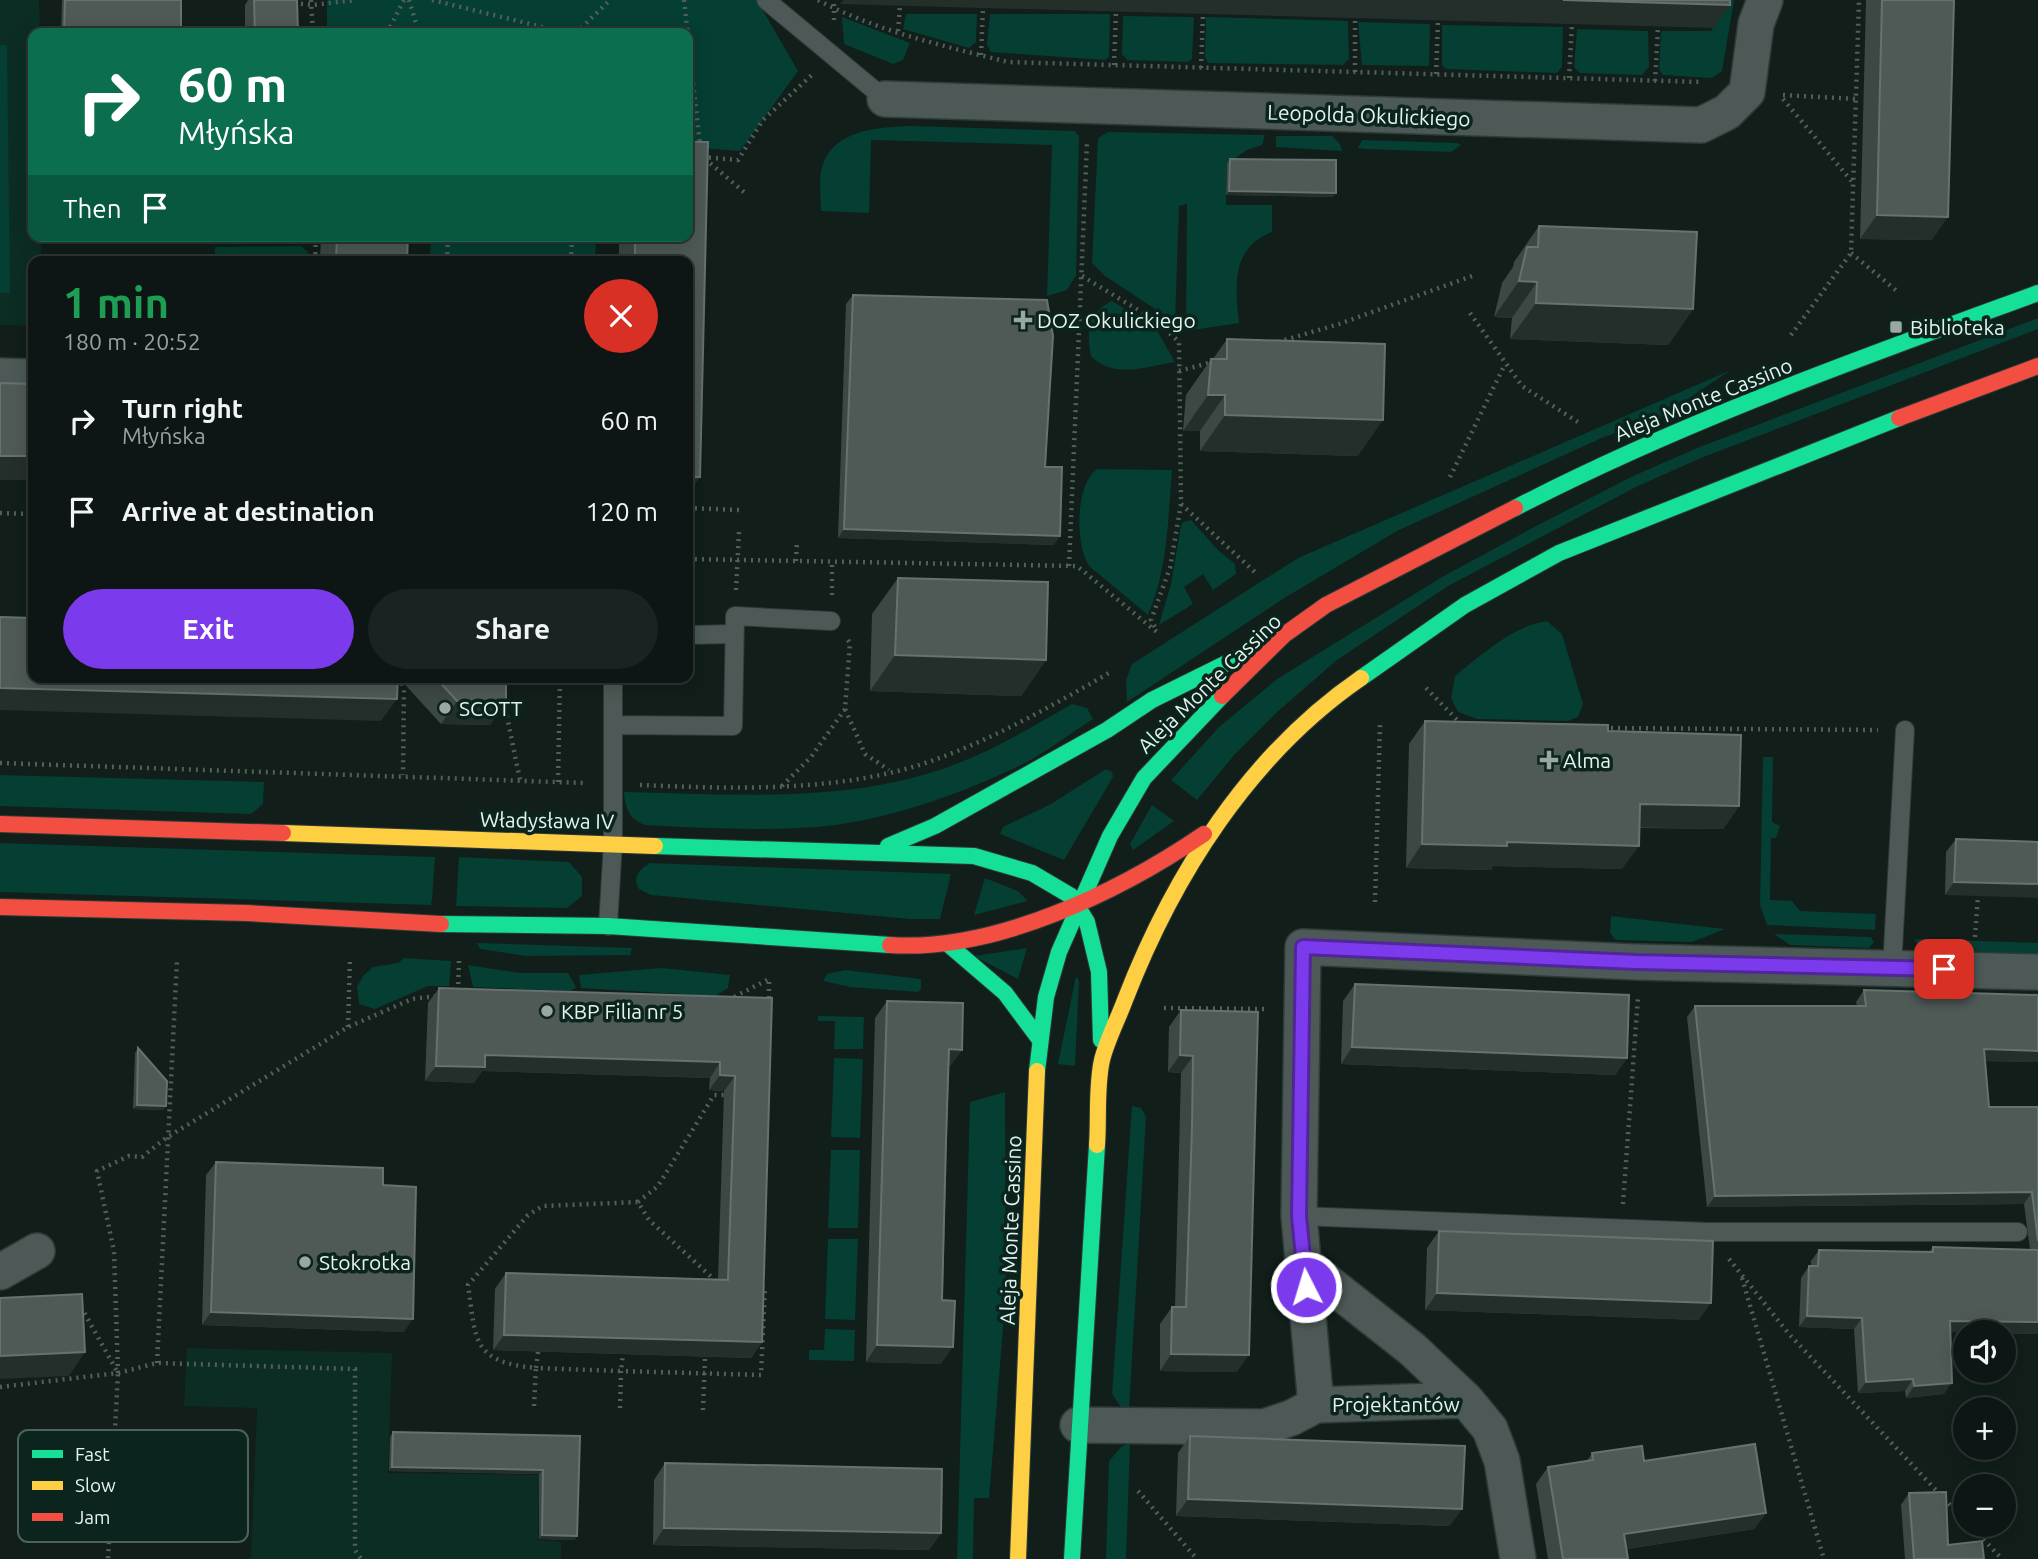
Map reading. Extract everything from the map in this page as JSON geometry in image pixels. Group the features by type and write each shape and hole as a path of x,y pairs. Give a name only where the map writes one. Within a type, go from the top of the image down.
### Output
{"street":[{"path":"1765,0 1756,24 1769,90"},
{"name":"Leopolda Okulickiego","path":"885,99 1701,125 1769,90"},
{"name":"Aleja Monte Cassino","path":"1018,1559 1036,1077 1046,997 1056,963 1110,836 1144,778 1174,743 1284,635 1326,606 1605,461 1821,373 2038,293"},
{"path":"1102,1060 1132,982 1168,903 1212,828 1277,750 1356,681 1465,605 1559,553 1827,444 2038,366"},
{"path":"0,376 28,377"},
{"path":"876,850 906,841 935,826 1107,730 1152,700 1284,635"},
{"name":"Władysława IV","path":"0,824 876,850 974,856 1018,865 1050,881 1079,906"},
{"path":"0,907 247,913 443,924 608,926 906,946 949,945 1079,906 1161,862 1212,828"},
{"path":"1072,1559 1077,1425 1102,1060 1100,974 1079,906"},
{"path":"949,945 1005,993 1040,1040"},
{"path":"1316,1405 1299,1216 1303,947 1636,962 2038,972"},
{"path":"0,1272 37,1251"},
{"path":"1303,1263 1412,1349 1466,1400"},
{"name":"Projektantów","path":"1077,1425 1264,1427 1291,1418 1316,1405 1466,1400 1490,1429 1502,1461 1517,1559"}],"lane":[{"path":"766,0 885,99"},
{"path":"613,725 733,726 735,616 831,621"},
{"path":"693,635 734,634"},
{"path":"608,926 612,842 613,683"},
{"path":"1892,968 1905,730"},
{"path":"1299,1216 1708,1232 2018,1232"}],"path":[{"path":"289,2 356,0"},
{"path":"390,28 407,0"},
{"path":"407,0 417,28"},
{"path":"432,0 547,28"},
{"path":"581,28 610,0"},
{"path":"684,0 687,28"},
{"path":"818,0 834,9 898,31 1008,62 1715,82 1723,78 1769,90 1856,99"},
{"path":"695,157 738,160 763,120 833,55 834,0"},
{"path":"1791,335 1851,253 1859,0"},
{"path":"312,3 313,28"},
{"path":"898,31 900,6"},
{"path":"981,55 983,9"},
{"path":"1114,65 1116,12"},
{"path":"1201,68 1203,15"},
{"path":"1355,18 1355,72"},
{"path":"1436,74 1438,21"},
{"path":"1569,78 1572,24"},
{"path":"1655,80 1658,27"},
{"path":"693,78 702,157"},
{"path":"1769,90 1854,184"},
{"path":"1069,566 1087,138"},
{"path":"695,148 744,192"},
{"path":"1851,253 1897,291"},
{"path":"1272,344 1339,324 1475,275"},
{"path":"693,559 1077,566 1158,633 1152,620 1170,568 1181,504 1179,342 1158,321 1082,276"},
{"path":"1470,313 1522,386 1577,422"},
{"path":"1180,371 1219,359"},
{"path":"1450,477 1505,363"},
{"path":"1181,504 1257,574"},
{"path":"693,508 739,510"},
{"path":"0,513 28,514"},
{"path":"735,616 739,532"},
{"path":"796,561 797,541"},
{"path":"831,621 850,643 845,709 864,754 890,771"},
{"path":"0,763 752,789 855,779 940,758 1021,723 1109,673"},
{"path":"402,683 403,775"},
{"path":"558,782 561,683"},
{"path":"1426,688 1463,726 1476,726"},
{"path":"501,690 520,780"},
{"path":"781,786 811,757 845,709"},
{"path":"1375,902 1380,724"},
{"path":"1594,728 1905,730"},
{"path":"1975,938 1978,896"},
{"path":"458,953 458,993"},
{"path":"348,1027 350,958"},
{"path":"157,1363 166,1138 177,960"},
{"path":"714,1000 727,1000 769,979 769,1004"},
{"path":"115,1430 118,1373 114,1251 97,1171 130,1156 142,1157 166,1138 348,1027 412,999 472,993"},
{"path":"1622,1229 1638,997"},
{"path":"1164,1008 1303,1010"},
{"path":"736,1096 714,1094 658,1186 638,1202 543,1206 528,1215 468,1285 481,1348 490,1358 512,1366 761,1376 765,1287 754,1287"},
{"path":"638,1202 649,1220 722,1286"},
{"path":"1708,1232 1789,1334 1953,1507"},
{"path":"1741,1274 1824,1559"},
{"path":"77,1300 118,1373"},
{"path":"534,1406 538,1352"},
{"path":"620,1408 623,1354"},
{"path":"703,1410 705,1357"},
{"path":"0,1387 118,1373 157,1363 355,1369 355,1550 361,1559"},
{"path":"1138,1491 1197,1559"},
{"path":"1981,1537 2001,1559"}],"shaded area":[{"path":"0,0 39,0 40,28 28,28 28,242 41,242 41,256 28,256 28,326 0,325"},
{"path":"327,0 757,0 798,71 740,151 693,147 693,28 327,28"},
{"path":"1714,0 1734,0 1722,71 1712,78 1663,75 1659,69 1661,31 1712,31"},
{"path":"906,14 977,14 976,42 969,48 903,29"},
{"path":"990,14 1110,14 1109,57 1105,60 991,52 987,45"},
{"path":"1123,16 1194,17 1192,59 1188,62 1127,60 1122,54"},
{"path":"842,17 910,43 903,60 893,64 844,44"},
{"path":"1206,17 1348,21 1349,59 1343,65 1208,63 1205,57"},
{"path":"1358,22 1430,24 1429,66 1362,65"},
{"path":"1442,25 1563,27 1562,67 1557,73 1446,69 1442,65"},
{"path":"1577,29 1648,31 1649,67 1642,75 1580,73 1574,67"},
{"path":"0,45 7,45 10,293 0,293"},
{"path":"912,126 1075,131 1079,136 1076,275 1067,290 1047,296 1052,145 871,140 869,213 821,211 821,172 834,147 857,133"},
{"path":"1108,132 1265,135 1262,145 1247,150 1227,164 1226,205 1272,205 1272,232 1259,239 1242,258 1237,282 1239,323 1186,331 1187,204 1179,206 1175,322 1105,276 1092,263 1098,138"},
{"path":"1276,136 1332,136 1340,144 1342,151 1276,147"},
{"path":"1362,140 1461,145 1451,152 1358,148"},
{"path":"431,242 596,242 595,256 430,256"},
{"path":"301,246 308,252 308,256 215,256 215,247"},
{"path":"1112,301 1155,327 1175,362 1130,370 1109,367 1091,356 1089,331 1093,317"},
{"path":"2038,318 2038,329 1701,458 1638,486 1448,586 1337,660 1276,713 1236,753 1197,800 1171,780 1219,727 1277,679 1442,577 1538,525 1631,477 1697,448"},
{"path":"1731,370 1661,417 1604,437 1397,531 1286,597 1127,702 1126,680 1132,664 1298,558"},
{"path":"1097,469 1172,470 1163,562 1155,598 1148,615 1089,566 1084,556 1080,530 1081,501 1084,488"},
{"path":"1191,520 1218,550 1235,564 1236,574 1213,590 1203,574 1184,587 1193,604 1159,625 1171,584 1181,526 1183,522"},
{"path":"1547,621 1562,634 1583,704 1578,717 1567,721 1477,719 1458,712 1451,698 1455,676 1510,635 1522,628"},
{"path":"1072,704 1087,708 1093,719 1030,760 947,796 869,819 816,827 774,829 645,825 632,816 625,803 624,792 788,794 869,787 909,779 980,754"},
{"path":"1763,757 1773,757 1772,822 1780,826 1776,838 1771,838 1770,900 1792,901 1800,911 1876,914 1875,930 1767,925 1760,905"},
{"path":"1106,769 1112,772 1113,777 1064,860 1000,834 1003,827 1051,804"},
{"path":"0,775 264,782 263,804 251,814 0,806"},
{"path":"1152,805 1174,821 1133,850 1130,844"},
{"path":"0,843 435,857 432,899 431,905 0,892"},
{"path":"459,857 569,862 582,877 582,896 567,908 456,906"},
{"path":"650,863 951,874 940,919 910,919 651,895 639,889 636,881 640,871"},
{"path":"985,878 1018,891 1028,901 974,915"},
{"path":"1611,916 1725,929 1692,942 1616,940 1610,933"},
{"path":"1774,934 1871,937 1874,942 1869,948 1790,945"},
{"path":"1914,939 2038,943 2038,954 1921,950"},
{"path":"477,943 632,948 630,955 526,956 480,949"},
{"path":"1027,948 1018,979 974,956"},
{"path":"404,958 451,961 449,986 428,986 375,1009 359,1004 357,987 363,976 373,967 398,963"},
{"path":"468,965 520,973 568,973 576,987 571,991 473,987"},
{"path":"662,968 730,975 728,988 717,995 698,995 581,988 579,975"},
{"path":"845,970 921,979 921,989 918,992 850,987 823,981 827,974"},
{"path":"1076,976 1079,981 1075,1066 1058,1064"},
{"path":"818,1016 864,1017 863,1049 834,1049 835,1021 818,1021"},
{"path":"834,1058 863,1059 860,1138 831,1137"},
{"path":"1005,1092 1006,1292 989,1498 974,1498 973,1559 957,1559 970,1102"},
{"path":"1132,1106 1141,1108 1146,1117 1129,1410 1121,1407 1112,1394"},
{"path":"831,1150 860,1150 858,1228 828,1228"},
{"path":"828,1239 858,1239 855,1320 825,1319"},
{"path":"825,1329 855,1330 854,1361 809,1360 809,1350 824,1350"},
{"path":"187,1348 392,1353 388,1473 539,1475 538,1540 561,1542 561,1559 251,1559 257,1408 184,1406"},
{"path":"1130,1443 1126,1559 1106,1559 1109,1461 1121,1447"}],"building":[{"path":"65,0 181,0 181,28 64,28"},
{"path":"254,0 297,0 298,28 255,28"},
{"path":"1563,0 1730,0 1730,5"},
{"path":"1882,0 1954,0 1948,217 1877,215"},
{"path":"693,142 708,142 700,477 693,477 693,256 635,256 635,242 693,242"},
{"path":"1230,159 1336,160 1336,193 1229,191"},
{"path":"1539,226 1697,232 1693,309 1536,303 1537,282 1519,281 1527,247 1538,247"},
{"path":"337,242 408,242 407,256 336,256"},
{"path":"853,295 1047,300 1053,336 1045,467 1062,467 1060,536 844,529"},
{"path":"1227,339 1385,344 1383,420 1225,415 1225,395 1208,395 1211,359 1227,359"},
{"path":"0,383 28,384 28,456 0,456"},
{"path":"898,578 1048,582 1046,660 895,655"},
{"path":"0,617 28,618 28,683 398,683 397,699 0,688"},
{"path":"440,683 506,683 506,703 457,701"},
{"path":"1425,721 1608,725 1608,731 1741,735 1739,806 1640,804 1639,846 1507,842 1507,846 1422,844"},
{"path":"1956,839 2038,842 2038,884 1954,882"},
{"path":"1355,984 1629,995 1627,1058 1352,1047"},
{"path":"439,988 772,998 762,1342 504,1335 506,1273 728,1280 735,1076 720,1075 720,1062 485,1055 485,1067 436,1066"},
{"path":"1864,990 2038,995 2038,1051 1984,1049 1989,1107 2038,1107 2038,1241 2032,1192 1715,1196 1695,1006 1866,1006"},
{"path":"887,1001 963,1003 962,1050 949,1049 946,1139 942,1300 955,1301 953,1347 877,1345"},
{"path":"1181,1010 1258,1012 1249,1355 1171,1354 1172,1307 1186,1307 1192,1127 1193,1056 1180,1055"},
{"path":"138,1048 167,1081 166,1106 137,1105"},
{"name":"Stokrotka","path":"216,1162 383,1168 383,1185 416,1187 413,1319 211,1312"},
{"path":"1439,1231 1713,1241 1711,1303 1437,1293"},
{"path":"1933,1247 2038,1250 2038,1322 1950,1321 1952,1383 1914,1386 1913,1379 1866,1382 1862,1318 1807,1316 1809,1266 1818,1266 1819,1250 1933,1252"},
{"path":"82,1294 85,1352 0,1356 0,1298"},
{"path":"393,1432 580,1436 577,1536 542,1535 543,1470 392,1467"},
{"path":"1190,1436 1465,1446 1462,1509 1188,1499"},
{"path":"1755,1444 1766,1513 1624,1534 1628,1559 1563,1559 1548,1467 1593,1460 1592,1453 1642,1446 1644,1461"},
{"path":"665,1463 942,1469 941,1533 664,1528"},
{"path":"1946,1492 1948,1545 1982,1541 1984,1559 1914,1559 1909,1493"}],"traffic: fast":[{"path":"1515,508 1578,476 1773,392 2038,293"},
{"path":"1361,678 1465,605 1559,553 1899,418"},
{"path":"888,846 935,826 1107,730 1152,700 1253,650"},
{"path":"1037,1071 1046,997 1059,952 1110,836 1144,778 1222,696"},
{"path":"655,846 974,856 1032,873 1071,896 1087,922 1099,972 1101,1040"},
{"path":"441,924 608,926 890,945"},
{"path":"949,945 1005,993 1040,1040"},
{"path":"1072,1559 1097,1145"}],"traffic: slow":[{"path":"1097,1145 1099,1080 1104,1052 1166,908 1219,821 1250,781 1284,743 1321,709 1361,678"},
{"path":"283,833 655,846"},
{"path":"1018,1559 1037,1071"}],"traffic: jam":[{"path":"1899,418 2038,366"},
{"path":"1222,696 1284,635 1326,605 1515,508"},
{"path":"0,824 283,833"},
{"path":"890,945 930,945 971,939 1054,914 1134,877 1204,834"},
{"path":"0,907 247,913 441,924"}],"place":[{"name":"DOZ Okulickiego","path":"1023,320"},
{"name":"Biblioteka","path":"1896,327"},
{"name":"SCOTT","path":"445,708"},
{"name":"Alma","path":"1549,760"},
{"name":"KBP Filia nr 5","path":"547,1011"},
{"name":"Stokrotka","path":"305,1262"}],"route":[{"path":"1306,1287 1299,1216 1303,947 1636,962 1944,969"}]}
